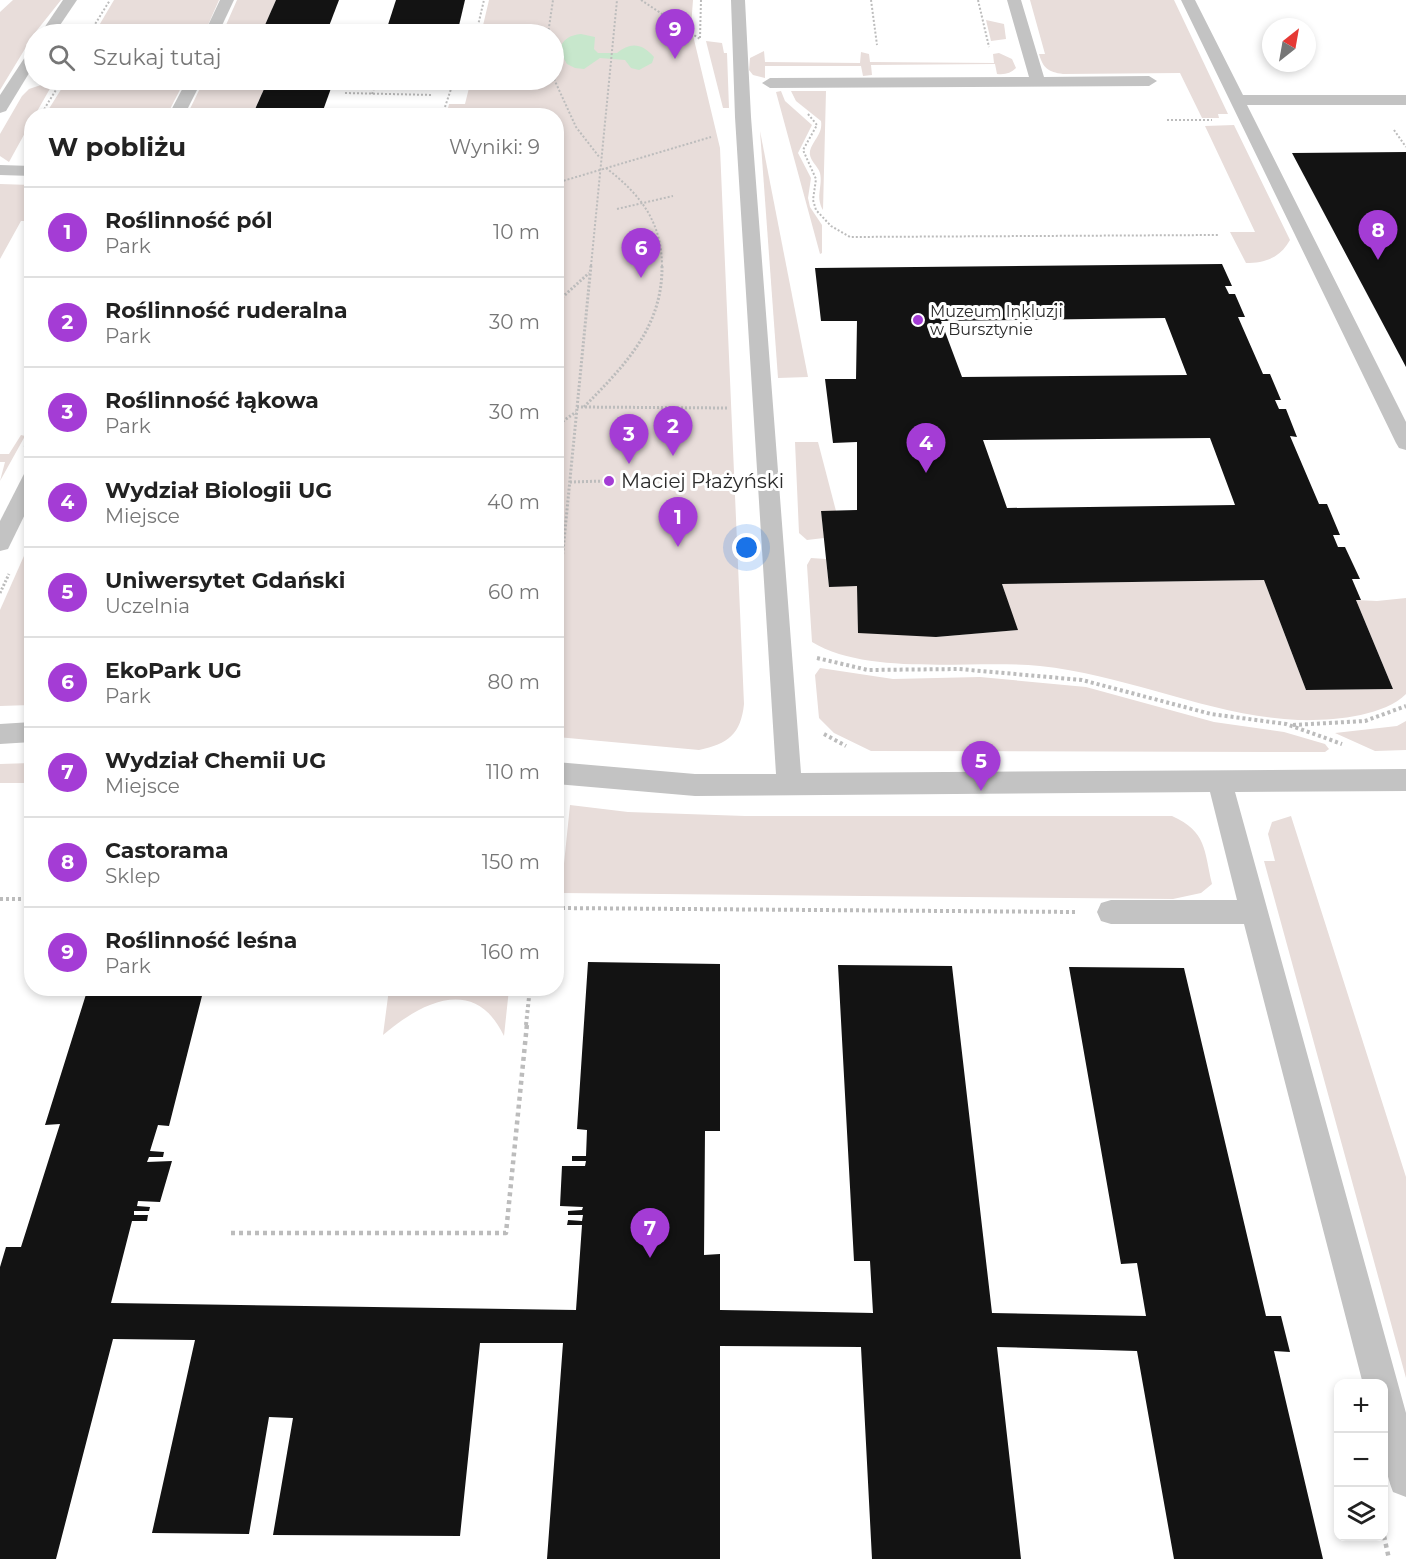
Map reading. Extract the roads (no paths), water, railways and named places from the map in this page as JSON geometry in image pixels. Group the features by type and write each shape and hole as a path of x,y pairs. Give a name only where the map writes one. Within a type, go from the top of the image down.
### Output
{"lane":[{"path":"54,24 70,0"},
{"path":"216,24 227,0"},
{"path":"738,0 742,106 789,784"},
{"path":"1014,0 1038,82"},
{"path":"1188,0 1406,443"},
{"path":"0,108 24,70"},
{"path":"778,83 1149,81"},
{"path":"180,108 189,90"},
{"path":"1237,100 1406,100"},
{"path":"0,171 24,171"},
{"path":"0,543 24,494"},
{"path":"0,734 24,732"},
{"path":"564,774 694,785 1406,780"},
{"path":"1220,783 1379,1379"},
{"path":"1111,912 1255,912"},
{"path":"1388,1413 1406,1479"}],"place":[{"name":"Roślinność leśna","path":"675,59"},
{"name":"Castorama","path":"1378,260"},
{"name":"EkoPark UG","path":"641,278"},
{"name":"Muzeum Inkluzji w Bursztynie","path":"918,320"},
{"name":"Roślinność ruderalna","path":"673,456"},
{"name":"Roślinność łąkowa","path":"629,464"},
{"name":"Wydział Biologii UG","path":"926,473"},
{"name":"Maciej Płażyński","path":"609,481"},
{"name":"Roślinność pól","path":"678,547"},
{"name":"Uniwersytet Gdański","path":"981,791"},
{"name":"Wydział Chemii UG","path":"650,1258"}]}
